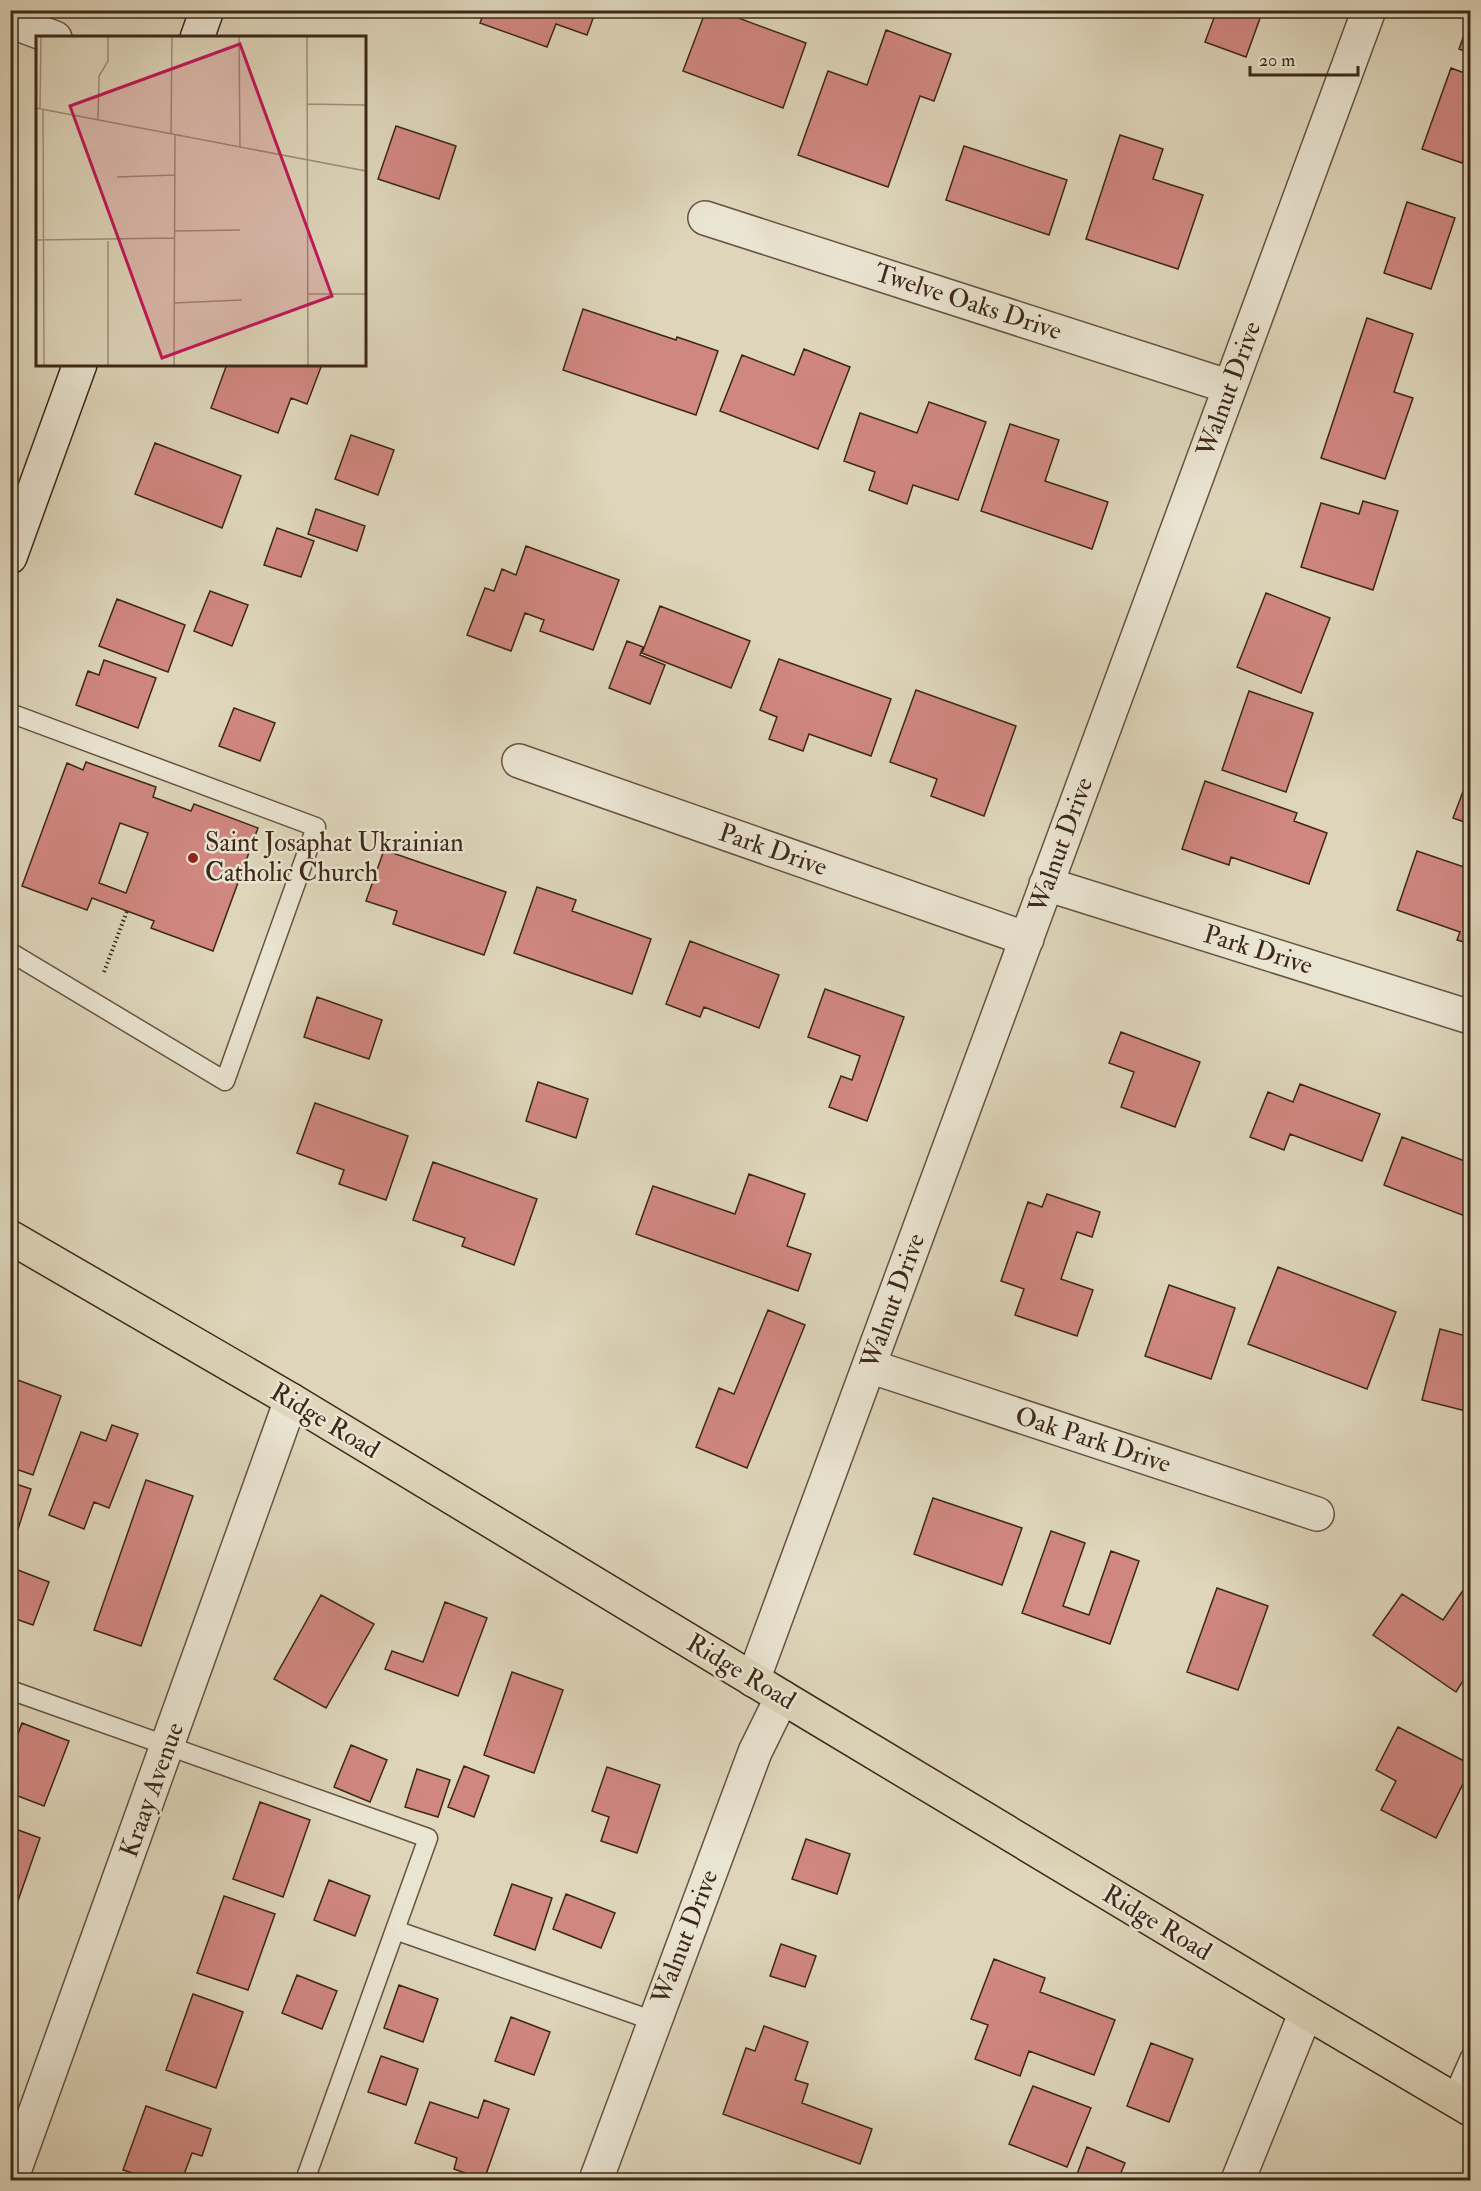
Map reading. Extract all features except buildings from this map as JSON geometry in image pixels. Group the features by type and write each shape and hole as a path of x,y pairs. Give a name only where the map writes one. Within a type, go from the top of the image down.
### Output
{"main road":[{"name":"Ridge Road","path":"10,1237 291,1400 782,1698 1461,2103"}],"street":[{"path":"198,36 207,10"},
{"name":"Walnut Drive","path":"753,1680 1369,10"},
{"path":"10,21 50,36"},
{"name":"Twelve Oaks Drive","path":"705,218 1230,387"},
{"path":"10,557 79,366"},
{"name":"Park Drive","path":"519,761 1027,939"},
{"name":"Park Drive","path":"1046,884 1470,1017"},
{"name":"Oak Park Drive","path":"869,1366 1317,1514"},
{"name":"Kraay Avenue","path":"11,2181 291,1400"},
{"name":"Walnut Drive","path":"596,2181 755,1752 782,1698"},
{"path":"1238,2181 1306,2012"}],"lane":[{"path":"10,713 316,827 225,1081 10,952"},
{"path":"10,1689 428,1838 305,2181"},
{"path":"395,1930 654,2021"},
{"path":"1461,2103 1470,2058"}],"path":[{"path":"104,972 127,911"}],"place":[{"name":"Saint Josaphat Ukrainian Catholic Church","path":"193,858"}]}
